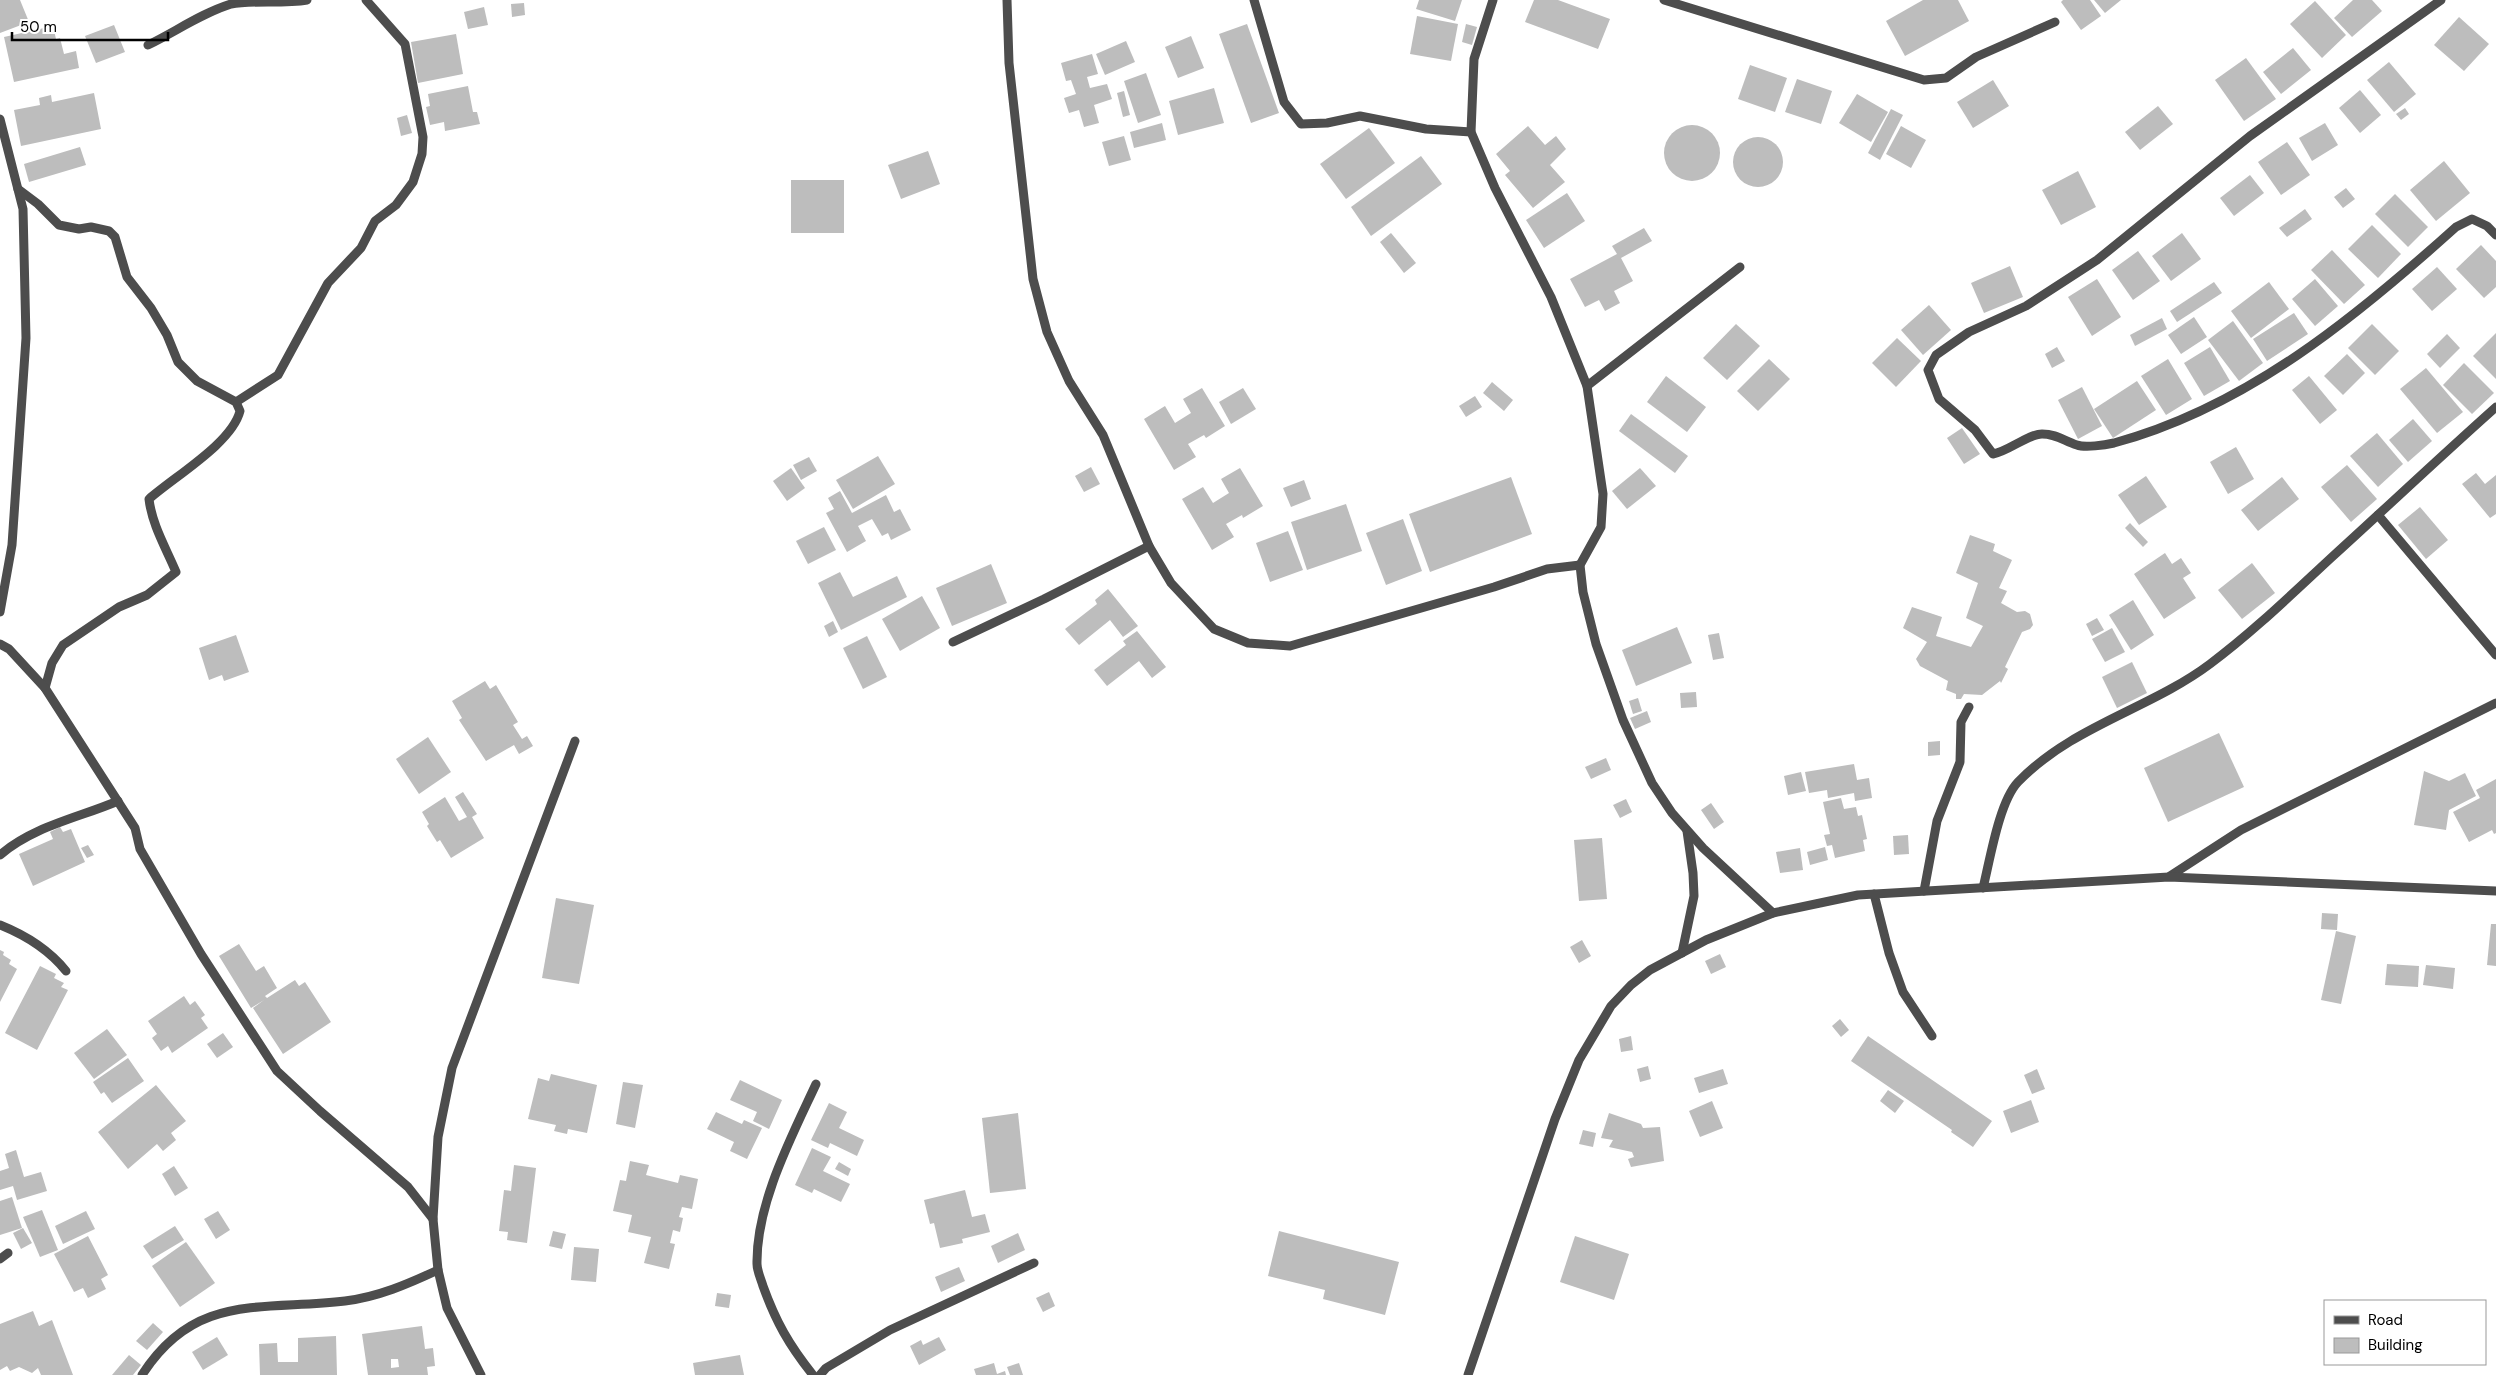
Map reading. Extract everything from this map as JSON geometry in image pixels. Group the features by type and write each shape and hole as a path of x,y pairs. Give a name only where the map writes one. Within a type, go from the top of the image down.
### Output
{"street":[{"path":"148,45 207,14 232,4 288,3 307,0"},
{"path":"236,402 278,375 328,283 362,248 375,221 402,197 412,182 419,164 423,137 404,44 366,0"},
{"path":"1007,0 1009,63 1033,279 1047,332 1069,381 1103,435 1149,546 1171,583 1214,629 1248,644 1290,646 1494,587 1547,569 1580,566"},
{"path":"1254,0 1284,102 1301,124 1327,123 1360,116 1426,129 1471,132"},
{"path":"1494,0 1474,59 1471,132 1495,188 1551,297 1586,386 1603,494 1600,527 1580,566 1583,592 1596,644 1623,720 1652,783 1687,830 1773,913"},
{"path":"1664,0 1924,80 1946,78 1976,57 2055,22"},
{"path":"2441,0 2250,136 2097,260 2026,306 1969,332 1936,355 1928,370 1939,399 1975,430 1993,454 2003,452 2039,434 2058,435 2078,446 2112,444 2164,426 2224,399 2308,349 2367,305 2456,227 2472,218 2487,226 2496,235"},
{"path":"0,119 23,209 26,338 12,544 0,612"},
{"path":"18,189 38,204 59,225 79,230 91,226 109,231 119,248 127,277 151,308 167,335 178,362 198,381 236,402 240,411 237,423 225,438 149,499 150,511 176,572 147,595 119,607 62,645 52,663 46,688"},
{"path":"1586,386 1740,267"},
{"path":"1983,888 2001,814 2016,783 2074,737 2152,699 2210,664 2281,604 2496,407"},
{"path":"2378,515 2496,655"},
{"path":"954,642 1149,546"},
{"path":"0,644 9,650 46,688 73,725 90,760"},
{"path":"0,649 14,658 46,688 135,828 140,849 201,954 277,1071 408,1187 433,1219"},
{"path":"2169,877 2241,830 2496,704"},
{"path":"1924,891 1937,821 1960,762 1961,722 1969,707"},
{"path":"481,1375 447,1308 438,1270 433,1219 438,1137 452,1068 575,741"},
{"path":"0,855 16,842 55,823 118,801"},
{"path":"1682,953 1694,896 1687,830"},
{"path":"1468,1375 1555,1119 1579,1060 1611,1006 1650,970 1706,940 1773,913 1858,895 1874,894 2169,877 2496,891"},
{"path":"1874,894 1889,953 1903,992 1932,1036"},
{"path":"0,925 27,938 57,960 66,971"},
{"path":"813,1375 789,1345 772,1310 756,1265 762,1216 787,1146 816,1084"},
{"path":"820,1375 826,1368 890,1330 1034,1263"},
{"path":"142,1375 153,1358 181,1332 220,1311 259,1305 346,1301 398,1289 438,1270"}],"building":[{"path":"0,0 20,0 29,22 0,33"},
{"path":"1419,0 1462,0 1455,21 1416,9"},
{"path":"1534,0 1558,0 1610,19 1598,49 1525,22"},
{"path":"1923,0 1958,0 1969,21 1905,56 1886,21"},
{"path":"2063,0 2090,0 2101,16 2081,30 2061,2"},
{"path":"2094,0 2121,0 2105,13"},
{"path":"2353,0 2372,0 2382,11 2352,37 2334,18"},
{"path":"2315,1 2346,35 2322,58 2290,24"},
{"path":"524,3 525,15 512,17 511,4"},
{"path":"484,7 488,25 468,29 464,12"},
{"path":"1417,16 1458,24 1451,61 1410,54"},
{"path":"2459,17 2489,44 2464,71 2434,45"},
{"path":"1247,24 1279,113 1251,123 1219,34"},
{"path":"1466,24 1477,27 1472,45 1462,42"},
{"path":"114,25 125,52 96,63 85,36"},
{"path":"53,26 56,39 60,38 64,54 76,51 79,68 14,82 4,37"},
{"path":"456,34 463,74 418,83 411,42"},
{"path":"1191,36 1204,68 1178,78 1165,47"},
{"path":"1126,41 1135,62 1105,75 1096,54"},
{"path":"2293,48 2311,70 2281,94 2263,72"},
{"path":"1092,54 1098,74 1087,77 1090,88 1107,84 1112,99 1094,105 1099,123 1084,127 1079,110 1069,113 1064,98 1076,94 1071,80 1066,81 1061,63"},
{"path":"2246,58 2276,99 2244,121 2215,80"},
{"path":"2389,62 2416,94 2394,112 2367,80"},
{"path":"1750,65 1787,78 1775,112 1738,99"},
{"path":"1146,73 1161,115 1138,123 1124,81"},
{"path":"1797,79 1832,91 1821,124 1785,112"},
{"path":"1993,80 2009,106 1973,128 1957,102"},
{"path":"468,86 473,112 477,112 480,124 445,131 444,122 430,125 426,107 430,106 428,94"},
{"path":"1214,88 1224,123 1178,135 1169,101"},
{"path":"2360,90 2381,115 2360,133 2339,108"},
{"path":"1124,91 1130,115 1123,117 1117,93"},
{"path":"94,93 101,129 21,146 14,110 40,105 39,98 51,95 52,102"},
{"path":"1857,94 1888,112 1871,142 1839,123"},
{"path":"2158,106 2173,124 2140,150 2125,132"},
{"path":"2405,108 2409,114 2401,120 2396,114"},
{"path":"1891,109 1903,115 1880,160 1868,153"},
{"path":"407,115 412,133 401,136 397,118"},
{"path":"1162,123 1166,140 1134,148 1130,132"},
{"path":"2325,123 2338,145 2312,161 2299,138"},
{"path":"1692,125 1703,127 1712,133 1718,142 1720,153 1718,164 1712,173 1703,179 1692,181 1681,179 1672,173 1666,164 1664,153 1666,142 1672,133 1681,127"},
{"path":"1528,126 1545,145 1556,136 1566,149 1550,165 1565,182 1533,208 1505,175 1510,171 1496,154"},
{"path":"1901,126 1926,140 1911,168 1886,154"},
{"path":"1369,128 1395,163 1346,199 1320,164"},
{"path":"1124,136 1131,160 1109,166 1102,142"},
{"path":"1753,137 1763,137 1776,144 1783,157 1783,167 1776,180 1763,187 1753,187 1744,183 1737,176 1733,167 1733,157 1737,148 1744,141"},
{"path":"2287,142 2310,175 2281,195 2258,162"},
{"path":"80,147 86,165 29,182 24,164"},
{"path":"928,151 940,184 901,199 888,165"},
{"path":"1421,156 1442,184 1371,236 1351,207"},
{"path":"2444,161 2470,193 2436,221 2410,190"},
{"path":"2078,171 2096,207 2061,225 2042,190"},
{"path":"2250,175 2264,193 2234,216 2220,198"},
{"path":"791,180 844,180 844,233 791,233"},
{"path":"2346,188 2355,199 2343,208 2334,197"},
{"path":"1567,193 1585,221 1544,248 1526,220"},
{"path":"2395,194 2428,227 2408,247 2375,214"},
{"path":"2305,209 2312,219 2287,237 2279,228"},
{"path":"2372,225 2401,254 2378,278 2348,249"},
{"path":"1644,228 1652,241 1621,258 1633,281 1614,291 1620,303 1605,311 1599,300 1585,307 1570,279 1617,254 1612,246"},
{"path":"1391,233 1416,263 1404,273 1380,242"},
{"path":"2182,233 2201,259 2171,281 2152,256"},
{"path":"2481,245 2496,261 2496,287 2484,298 2456,269"},
{"path":"2332,250 2365,285 2344,304 2311,270"},
{"path":"2138,251 2160,281 2133,300 2112,270"},
{"path":"2010,266 2023,297 1984,313 1971,283"},
{"path":"2437,267 2457,289 2432,311 2412,289"},
{"path":"2097,279 2121,317 2092,336 2068,297"},
{"path":"2315,279 2338,306 2315,326 2292,299"},
{"path":"2214,282 2222,293 2177,322 2170,311"},
{"path":"2269,282 2289,309 2251,338 2231,311"},
{"path":"1929,305 1951,330 1923,355 1901,330"},
{"path":"2294,313 2308,334 2267,361 2253,339"},
{"path":"2194,317 2207,337 2181,354 2168,335"},
{"path":"2162,318 2167,329 2135,346 2130,335"},
{"path":"2233,321 2263,363 2239,381 2208,340"},
{"path":"1736,324 1760,346 1727,380 1703,358"},
{"path":"2372,324 2399,351 2375,375 2348,348"},
{"path":"2496,333 2496,379 2473,356"},
{"path":"2447,334 2460,348 2440,368 2427,354"},
{"path":"1897,338 1921,361 1896,387 1872,363"},
{"path":"2057,347 2065,361 2052,368 2045,354"},
{"path":"2210,347 2230,381 2204,396 2184,363"},
{"path":"2347,354 2365,373 2343,395 2324,376"},
{"path":"1769,359 1790,379 1758,411 1737,391"},
{"path":"2168,359 2192,399 2166,415 2141,376"},
{"path":"2464,363 2494,393 2472,414 2443,385"},
{"path":"2426,368 2463,412 2437,433 2400,389"},
{"path":"1666,376 1706,407 1687,432 1647,402"},
{"path":"2309,376 2337,410 2320,424 2292,390"},
{"path":"2137,381 2156,410 2113,438 2094,409"},
{"path":"1492,382 1513,400 1504,411 1483,393"},
{"path":"2082,387 2102,426 2078,439 2058,400"},
{"path":"1202,388 1225,426 1206,438 1204,435 1188,444 1196,457 1174,470 1144,419 1165,406 1175,423 1191,413 1183,399"},
{"path":"1243,388 1256,409 1231,424 1219,402"},
{"path":"1475,396 1482,407 1466,417 1459,406"},
{"path":"1631,414 1688,456 1675,473 1619,431"},
{"path":"2413,419 2432,441 2408,462 2389,440"},
{"path":"1962,428 1980,454 1964,464 1947,438"},
{"path":"2377,433 2403,464 2378,487 2350,456"},
{"path":"2236,447 2254,479 2228,494 2210,462"},
{"path":"878,456 895,484 853,509 836,480"},
{"path":"809,457 817,471 801,480 793,465"},
{"path":"2347,465 2377,499 2351,522 2321,487"},
{"path":"1091,467 1100,484 1084,492 1075,476"},
{"path":"791,468 805,488 787,501 773,481"},
{"path":"1240,468 1263,506 1243,518 1242,515 1226,524 1234,537 1212,550 1182,499 1203,487 1213,503 1229,493 1221,479"},
{"path":"1640,468 1656,486 1627,509 1612,491"},
{"path":"2476,473 2485,484 2496,475 2496,514 2490,518 2462,484"},
{"path":"2146,476 2167,507 2139,525 2118,495"},
{"path":"1511,477 1532,534 1430,572 1409,514"},
{"path":"2282,477 2299,499 2258,531 2241,510"},
{"path":"1304,480 1311,499 1291,507 1283,488"},
{"path":"840,491 852,513 886,495 894,512 900,509 911,530 891,540 888,533 882,536 872,519 858,526 866,541 847,552 826,513 834,509 828,498"},
{"path":"1346,504 1362,551 1307,570 1291,522"},
{"path":"2420,507 2448,540 2426,559 2398,525"},
{"path":"1403,519 1422,571 1386,585 1366,533"},
{"path":"2130,523 2148,542 2143,547 2125,528"},
{"path":"824,527 836,550 808,564 796,541"},
{"path":"1288,531 1303,570 1270,582 1256,543"},
{"path":"1970,535 1995,544 1993,551 2012,560 1999,588 2007,591 2001,603 2017,612 2025,611 2030,614 2033,625 2030,629 2022,632 2005,667 2008,669 2001,683 2000,681 1982,695 1964,694 1961,699 1956,699 1956,694 1946,690 1948,681 1920,666 1916,659 1927,642 1903,628 1912,607 1942,617 1936,636 1971,647 1983,626 1966,618 1978,583 1956,573"},
{"path":"2165,553 2172,564 2181,558 2191,573 2183,578 2196,598 2164,619 2134,574"},
{"path":"2252,563 2275,593 2242,619 2218,590"},
{"path":"991,564 1007,603 952,626 936,588"},
{"path":"840,572 853,597 897,576 907,597 841,630 818,583"},
{"path":"1108,589 1138,626 1123,637 1110,620 1079,645 1065,629 1097,604 1095,600"},
{"path":"922,596 940,628 900,651 882,619"},
{"path":"2133,600 2154,635 2131,650 2109,615"},
{"path":"2097,618 2104,630 2092,636 2086,624"},
{"path":"833,621 838,632 829,637 824,626"},
{"path":"1677,627 1692,663 1636,686 1622,650"},
{"path":"2112,628 2125,652 2105,662 2092,639"},
{"path":"1137,631 1166,667 1152,678 1139,661 1107,686 1094,670 1126,645 1123,641"},
{"path":"1719,633 1724,658 1713,660 1708,635"},
{"path":"236,635 249,672 224,681 222,675 209,680 199,648"},
{"path":"867,636 887,677 863,689 843,648"},
{"path":"2132,662 2147,693 2117,708 2102,677"},
{"path":"485,681 490,689 496,685 518,722 513,725 522,739 527,736 533,746 519,754 514,745 486,761 459,720 462,718 452,701"},
{"path":"1696,692 1697,707 1681,708 1680,693"},
{"path":"1638,698 1642,711 1633,714 1629,701"},
{"path":"1647,711 1651,722 1635,729 1630,718"},
{"path":"2219,733 2244,787 2168,822 2144,768"},
{"path":"428,737 451,772 419,794 396,759"},
{"path":"1940,741 1940,755 1928,756 1928,742"},
{"path":"1606,758 1611,770 1591,779 1585,767"},
{"path":"1854,764 1857,780 1869,778 1872,798 1855,801 1854,793 1828,798 1827,790 1809,793 1805,772"},
{"path":"2424,771 2449,781 2465,773 2476,796 2449,810 2446,830 2414,825"},
{"path":"1801,772 1806,791 1788,795 1784,776"},
{"path":"2496,779 2496,833 2494,834 2492,830 2469,842 2453,812 2480,798 2476,790"},
{"path":"463,792 477,814 472,817 484,838 451,858 440,840 437,842 427,826 429,824 422,812 445,797 459,821 467,817 455,797"},
{"path":"1841,798 1844,809 1856,807 1858,816 1862,815 1867,839 1863,840 1865,851 1835,858 1832,845 1827,846 1824,835 1830,834 1823,802"},
{"path":"1626,799 1632,812 1620,818 1613,805"},
{"path":"1711,803 1724,822 1714,829 1701,810"},
{"path":"60,827 63,832 71,829 85,862 33,886 19,854 53,839 50,832"},
{"path":"1908,835 1909,854 1894,855 1893,836"},
{"path":"1602,838 1607,899 1579,901 1574,840"},
{"path":"88,845 94,855 87,858 81,848"},
{"path":"1825,847 1828,860 1810,865 1807,852"},
{"path":"1800,848 1803,870 1780,873 1776,852"},
{"path":"556,898 594,905 579,984 542,978"},
{"path":"2322,913 2338,914 2337,930 2321,929"},
{"path":"2491,924 2496,924 2496,966 2487,965"},
{"path":"2336,931 2356,936 2341,1004 2321,1000"},
{"path":"1582,940 1591,956 1579,963 1570,947"},
{"path":"239,944 256,971 264,966 277,988 265,996 267,998 295,980 299,986 305,982 331,1022 283,1054 253,1008 264,1000 251,1008 219,956"},
{"path":"0,950 4,952 3,955 11,960 9,964 17,969 0,1002"},
{"path":"1720,954 1726,967 1711,974 1705,961"},
{"path":"2387,964 2419,966 2418,987 2385,985"},
{"path":"2426,965 2455,968 2453,989 2423,985"},
{"path":"40,966 56,974 54,978 64,983 61,987 68,990 37,1050 5,1033"},
{"path":"184,996 190,1005 195,1001 205,1015 201,1018 208,1028 172,1053 168,1046 161,1051 152,1038 157,1034 148,1021"},
{"path":"1840,1019 1849,1030 1841,1037 1832,1026"},
{"path":"107,1029 127,1055 94,1079 74,1053"},
{"path":"223,1033 233,1047 217,1058 207,1044"},
{"path":"1631,1036 1633,1050 1621,1052 1619,1039"},
{"path":"1868,1036 1992,1121 1973,1147 1951,1132 1952,1130 1851,1061"},
{"path":"128,1058 144,1081 112,1103 104,1092 101,1094 93,1082"},
{"path":"1648,1066 1651,1079 1640,1082 1637,1069"},
{"path":"1723,1069 1728,1084 1699,1093 1694,1078"},
{"path":"2037,1069 2045,1089 2032,1094 2024,1075"},
{"path":"551,1074 597,1085 587,1133 568,1129 567,1134 554,1131 556,1125 528,1119 538,1078 549,1081"},
{"path":"740,1080 782,1100 769,1129 753,1121 757,1112 730,1100"},
{"path":"623,1082 643,1085 635,1128 616,1124"},
{"path":"156,1085 186,1121 171,1133 176,1140 163,1151 157,1144 128,1169 98,1132"},
{"path":"1888,1090 1904,1101 1895,1113 1880,1101"},
{"path":"2031,1100 2039,1122 2011,1133 2003,1111"},
{"path":"1712,1101 1723,1128 1700,1137 1689,1111"},
{"path":"829,1103 847,1112 839,1128 864,1140 857,1156 830,1143 828,1148 811,1140"},
{"path":"716,1112 742,1124 744,1120 762,1128 747,1159 730,1151 734,1142 707,1129"},
{"path":"1018,1113 1026,1189 990,1193 982,1118"},
{"path":"1609,1113 1641,1124 1643,1128 1660,1127 1664,1161 1631,1167 1628,1159 1634,1157 1632,1152 1609,1147 1613,1140 1601,1138"},
{"path":"1583,1130 1596,1133 1593,1147 1579,1144"},
{"path":"812,1148 831,1157 823,1171 850,1184 841,1202 814,1189 812,1193 795,1185"},
{"path":"16,1150 24,1177 41,1172 47,1191 17,1200 13,1186 0,1190 0,1171 9,1168 5,1154"},
{"path":"630,1161 649,1165 646,1175 678,1183 680,1175 698,1179 692,1209 682,1207 679,1217 683,1218 680,1232 673,1230 670,1243 675,1244 669,1269 644,1263 651,1237 628,1232 632,1215 613,1211 620,1180 626,1181"},
{"path":"839,1162 851,1169 848,1176 835,1169"},
{"path":"514,1165 536,1168 527,1243 507,1240 508,1232 499,1231 504,1190 511,1191"},
{"path":"174,1166 188,1188 175,1196 162,1174"},
{"path":"965,1190 972,1217 985,1214 990,1232 962,1239 963,1243 940,1248 934,1223 930,1224 924,1200"},
{"path":"12,1197 22,1228 0,1235 0,1201"},
{"path":"42,1210 58,1250 40,1257 23,1217"},
{"path":"86,1211 95,1229 63,1244 55,1226"},
{"path":"218,1211 230,1230 216,1239 204,1219"},
{"path":"175,1226 184,1240 152,1259 143,1246"},
{"path":"23,1228 32,1243 21,1249 13,1233"},
{"path":"553,1231 566,1234 562,1249 549,1246"},
{"path":"1279,1231 1399,1262 1385,1315 1323,1299 1325,1290 1268,1276"},
{"path":"1018,1233 1025,1250 998,1263 991,1246"},
{"path":"88,1236 108,1275 101,1279 106,1289 88,1298 83,1288 74,1292 54,1254"},
{"path":"1575,1236 1629,1254 1614,1300 1560,1282"},
{"path":"186,1242 215,1283 180,1307 152,1266"},
{"path":"574,1247 599,1249 596,1282 571,1280"},
{"path":"959,1267 965,1281 941,1292 935,1277"},
{"path":"1049,1292 1055,1306 1043,1312 1036,1298"},
{"path":"717,1293 731,1295 729,1308 715,1306"},
{"path":"33,1311 39,1326 52,1320 73,1375 41,1375 38,1368 32,1373 19,1367 10,1371 7,1366 0,1370 0,1324"},
{"path":"153,1323 163,1332 147,1350 136,1341"},
{"path":"422,1326 425,1349 433,1348 435,1366 427,1367 428,1375 368,1375 362,1334","holes":["391,1359 398,1359 399,1367 391,1368"]},
{"path":"336,1336 337,1375 260,1375 259,1344 277,1343 278,1362 298,1362 298,1338"},
{"path":"217,1337 228,1355 203,1370 192,1352"},
{"path":"939,1337 946,1350 919,1365 910,1346 921,1340 923,1345"},
{"path":"129,1355 141,1365 133,1375 112,1375"},
{"path":"740,1355 744,1375 695,1375 693,1363"},
{"path":"994,1363 997,1374 1005,1371 1006,1375 976,1375 974,1369"},
{"path":"1019,1363 1023,1375 1010,1375 1007,1367"}]}
